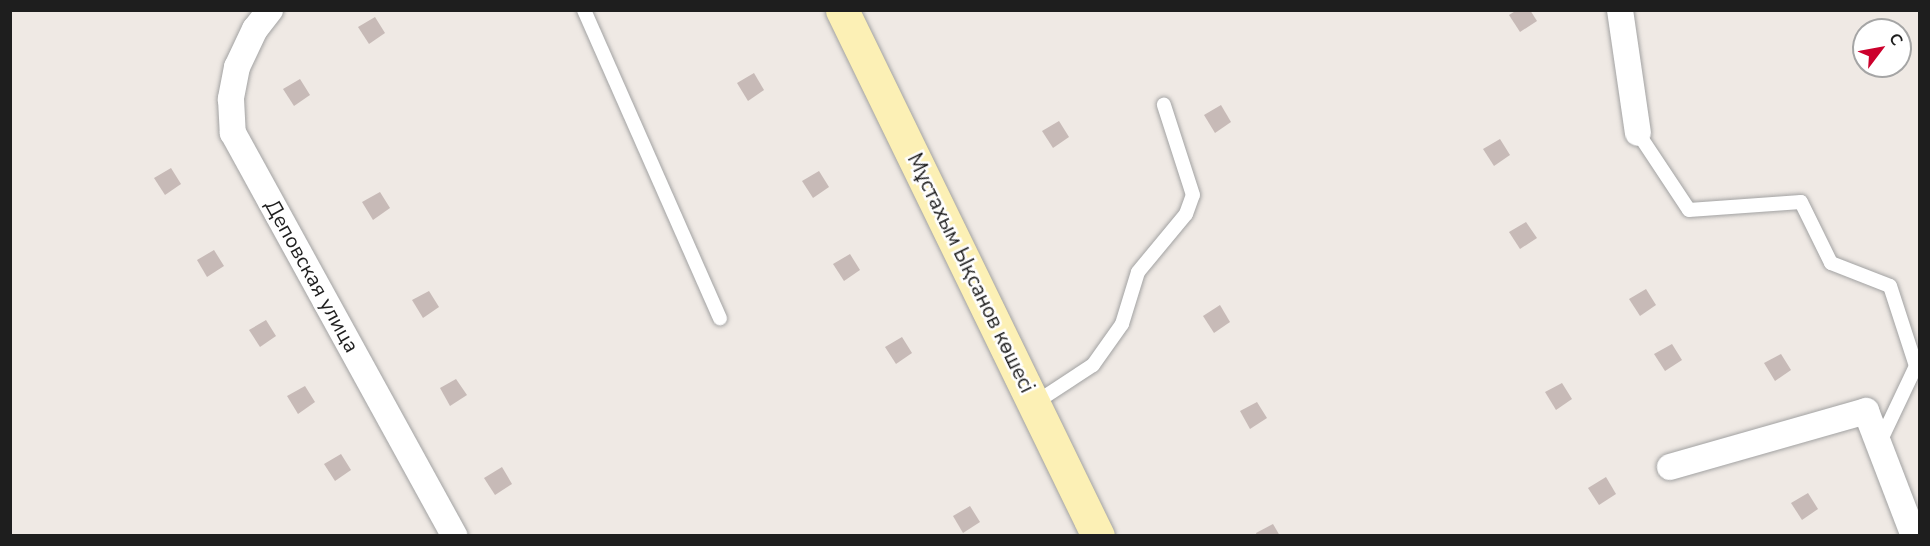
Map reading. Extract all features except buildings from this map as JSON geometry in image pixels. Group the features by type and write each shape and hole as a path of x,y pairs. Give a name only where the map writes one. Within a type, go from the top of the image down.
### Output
{"main road":[{"name":"Мұстахым Ықсанов көшесі","path":"842,10 1098,536"}],"street":[{"name":"Деповская улица","path":"270,10 255,29 237,67 231,99 233,133 455,536"},
{"path":"1620,10 1638,133"},
{"path":"1670,467 1866,411 1914,536"}],"lane":[{"path":"584,10 720,318"},
{"path":"1035,403 1094,365 1122,324 1138,272 1186,214 1193,195 1164,105"},
{"path":"1638,133 1689,210 1801,202 1831,264 1890,286 1916,366 1879,444"}]}
